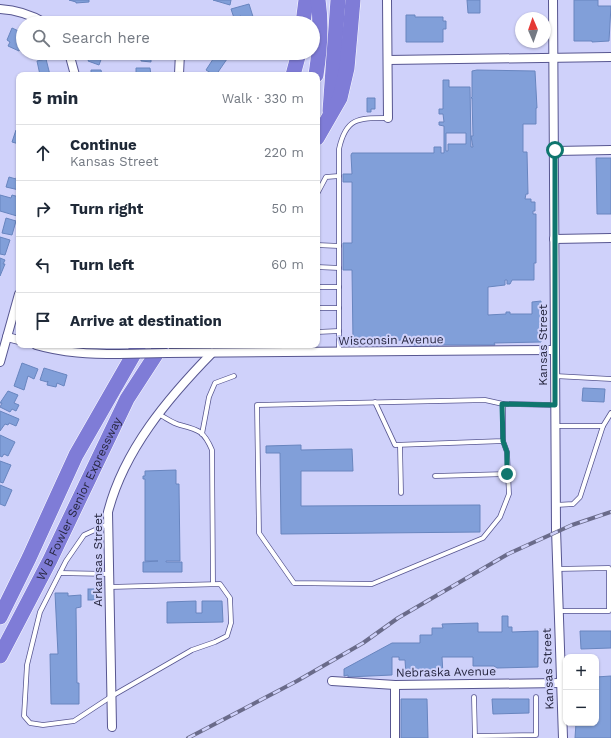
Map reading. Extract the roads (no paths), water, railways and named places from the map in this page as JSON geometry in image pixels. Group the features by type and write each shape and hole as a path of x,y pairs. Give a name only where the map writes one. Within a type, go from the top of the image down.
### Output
{"highway":[{"path":"304,16 306,0"},
{"path":"318,0 321,20 320,50"},
{"path":"329,118 338,0"},
{"path":"320,133 340,98 347,68 352,0"},
{"path":"294,72 297,60"},
{"path":"316,72 318,60"},
{"name":"W B Fowler Senior Expressway","path":"0,617 76,455 137,348"},
{"name":"W B Fowler Senior Expressway","path":"0,656 50,560 126,399 164,349"},
{"path":"0,592 29,558"}],"street":[{"path":"387,0 388,118"},
{"name":"Kansas Street","path":"552,0 555,150 554,239 556,505 560,683 563,738"},
{"path":"0,9 13,9 34,16"},
{"path":"388,60 611,57"},
{"path":"71,60 74,72"},
{"path":"179,72 180,60"},
{"path":"555,150 611,150"},
{"path":"554,239 611,238"},
{"path":"0,362 16,305"},
{"path":"7,337 16,339"},
{"name":"Wisconsin Avenue","path":"47,348 90,354 119,354 164,349 212,353 555,350"},
{"name":"Arkansas Street","path":"112,727 108,512 114,490 146,431 186,380 212,353"},
{"name":"Nebraska Avenue","path":"332,681 395,685 560,683"},
{"path":"395,685 395,738"}],"lane":[{"path":"339,353 339,149 346,128 357,119 388,118"},
{"path":"320,188 326,177 339,176"},
{"path":"320,245 339,246"},
{"path":"320,267 339,268"},
{"path":"320,287 339,287"},
{"path":"320,308 339,308"},
{"path":"320,332 339,331"},
{"path":"202,434 208,397 215,383 234,376"},
{"path":"555,376 611,379"},
{"path":"502,404 503,441 507,452 507,474 510,494 500,518 483,538 372,584 294,583 259,533 257,405 485,400 502,404 555,405"},
{"path":"375,402 395,445 503,441"},
{"path":"556,505 573,504 580,497 603,426 611,413"},
{"path":"158,414 179,425 194,428 206,437 212,450 213,584"},
{"path":"555,426 603,426"},
{"path":"400,445 401,493"},
{"path":"434,476 507,474"},
{"path":"108,524 84,535 66,561 40,612 27,665 24,716 30,723 43,725 74,721 112,696 192,650 227,636 231,623 230,598 220,584 110,587"},
{"path":"557,569 609,568 609,611 558,611"},
{"path":"60,573 109,574"},
{"path":"474,697 475,737 536,735 536,697"}],"railway":[{"path":"188,738 297,681 363,643 398,618 508,554 572,525 611,512"}]}
